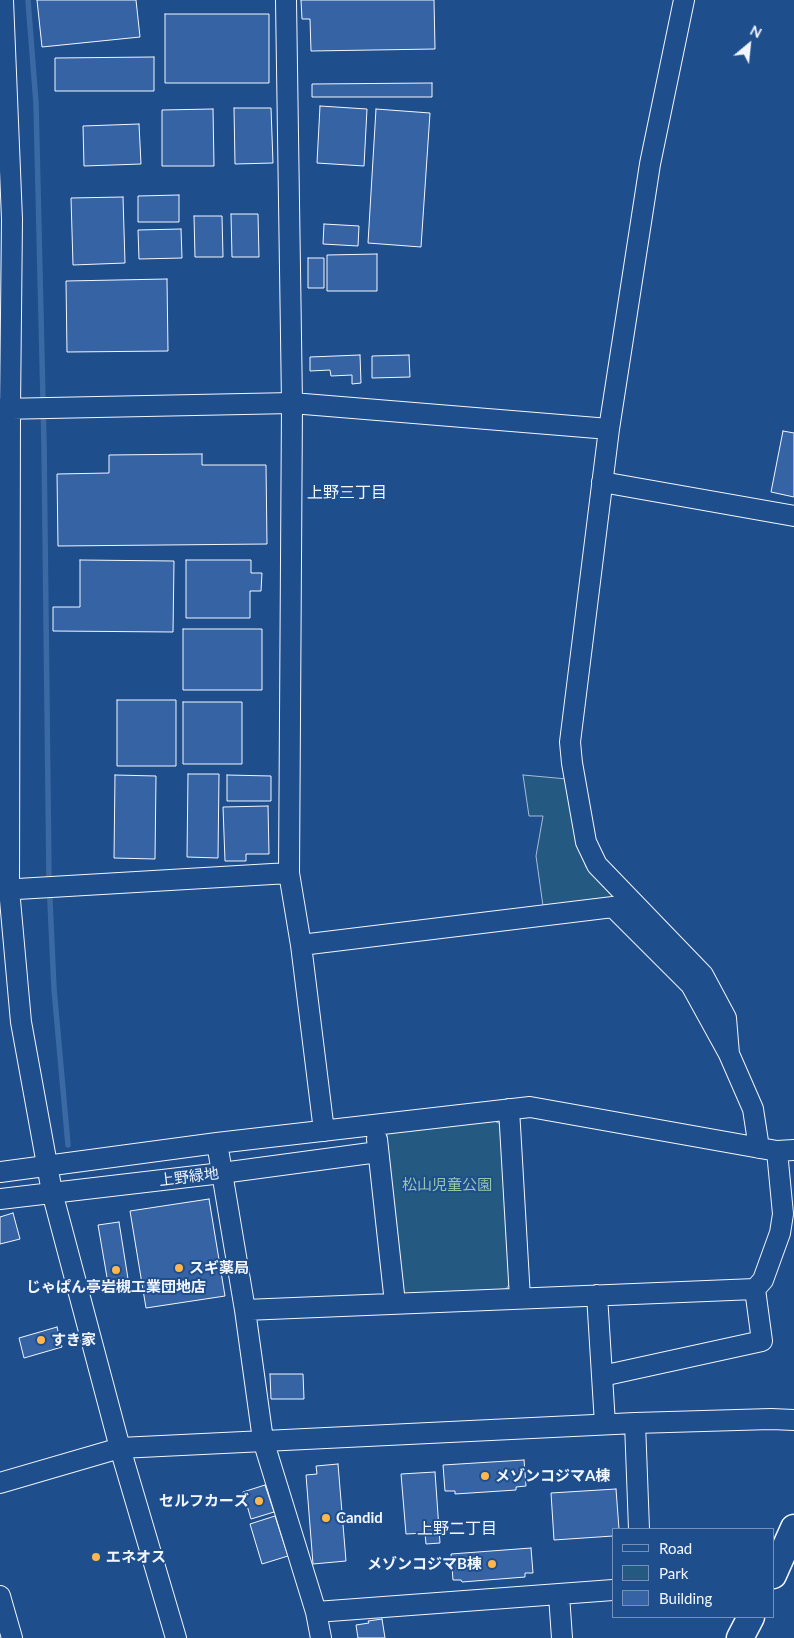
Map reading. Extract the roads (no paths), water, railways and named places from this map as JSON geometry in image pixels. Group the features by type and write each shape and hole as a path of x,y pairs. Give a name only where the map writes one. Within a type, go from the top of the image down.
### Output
{"main road":[{"path":"774,1573 794,1528"},
{"path":"740,1638 750,1618"}],"street":[{"path":"3,0 12,219 5,409 5,889 21,1022 46,1166 120,1448 176,1638"},
{"path":"286,0 292,403 290,873 324,1131"},
{"path":"684,0 650,164 608,428 570,742 586,842 597,865 703,975 726,1018 730,1054"},
{"path":"5,409 292,403 608,428"},
{"path":"602,482 794,516"},
{"path":"5,889 290,873"},
{"path":"245,1310 756,1289 764,1280 780,1233 783,1214 776,1150 753,1109 730,1054 691,984 612,907 301,945"},
{"path":"0,1172 217,1143 530,1107 776,1150"},
{"path":"509,1110 520,1298"},
{"path":"375,1124 396,1304"},
{"path":"217,1143 245,1310 263,1440 316,1612 321,1638"},
{"name":"上野緑地","path":"0,1199 222,1173 378,1152"},
{"path":"602,1376 762,1341 756,1289"},
{"path":"597,1295 605,1424"},
{"path":"0,1483 120,1448 605,1424 794,1420"},
{"path":"635,1423 639,1528"},
{"path":"316,1612 612,1590"},
{"path":"559,1595 562,1638"},
{"path":"0,1596 12,1638"}],"waterway":[{"path":"28,0 36,103 44,443 49,879 54,989 68,1145"}],"place":[{"name":"スギ薬局","path":"179,1268"},
{"name":"じゃぱん亭岩槻工業団地店","path":"116,1270"},
{"name":"すき家","path":"41,1340"},
{"name":"メゾンコジマA棟","path":"485,1476"},
{"name":"セルフカーズ","path":"259,1501"},
{"name":"Candid","path":"326,1518"},
{"name":"エネオス","path":"96,1557"},
{"name":"メゾンコジマB棟","path":"492,1564"}],"district":[{"name":"上野三丁目","path":"347,493"},
{"name":"上野二丁目","path":"457,1529"}],"park label":[{"name":"松山児童公園","path":"447,1185"}]}
